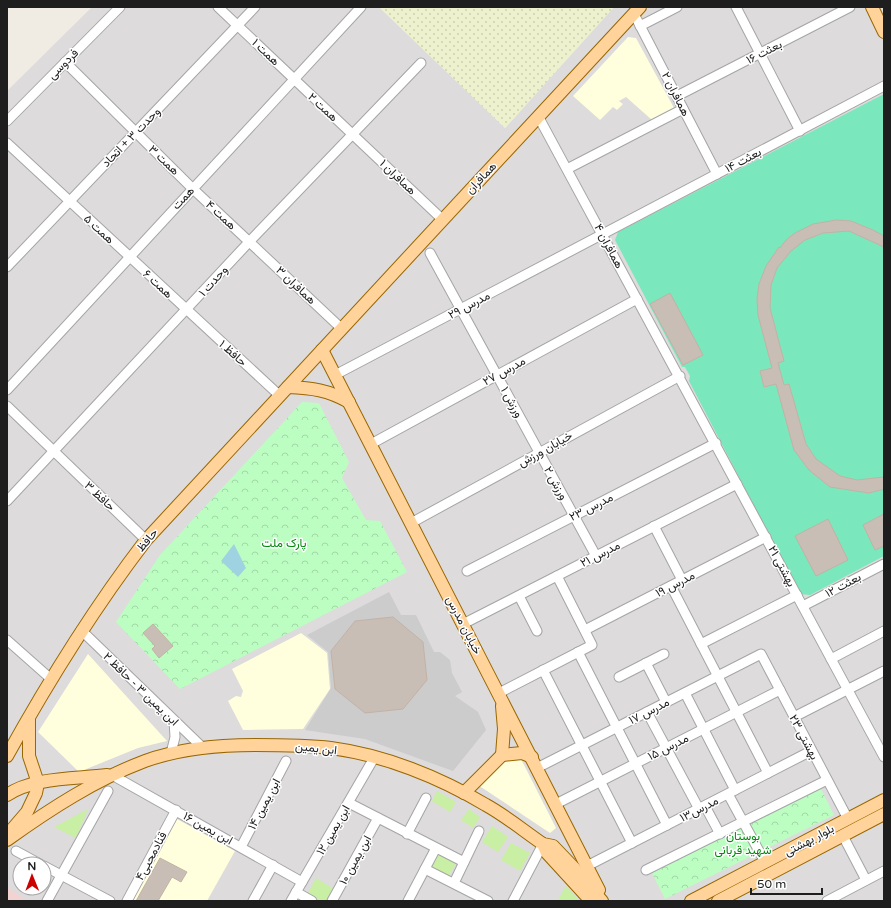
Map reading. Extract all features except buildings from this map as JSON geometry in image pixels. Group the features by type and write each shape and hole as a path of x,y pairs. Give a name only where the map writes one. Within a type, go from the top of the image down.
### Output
{"main road":[{"path":"872,7 884,32"},
{"name":"همافران","path":"322,350 637,11"},
{"name":"خیابان مدرس","path":"322,350 605,901"},
{"name":"حافظ","path":"8,754 50,679 81,630 146,540 322,350"},
{"path":"284,391 310,388 333,393 349,402"},
{"path":"499,693 504,718 502,755"},
{"path":"7,835 33,803 38,783 29,756 29,718"},
{"name":"ابن یمین","path":"7,840 62,803 112,775 170,753 202,747 287,745 331,748 374,758 420,772 487,805 543,844 553,846 602,901"},
{"path":"8,754 18,751 29,756"},
{"path":"464,793 502,755 522,753 532,757"},
{"path":"7,795 26,785 112,775"},
{"name":"بلوار بهشتی","path":"690,901 884,800"},
{"name":"بلوار بهشتی","path":"721,900 884,814"},
{"path":"543,844 547,853 591,901"}],"street":[{"name":"فردوسی","path":"7,121 120,7"},
{"name":"همت ۱","path":"218,7 294,79"},
{"name":"وحدت ۳ + اتحاد","path":"7,267 255,7"},
{"name":"همت","path":"7,390 129,256 361,7"},
{"path":"640,26 677,7"},
{"path":"736,7 800,131"},
{"name":"بعثت ۱۶","path":"677,96 850,7"},
{"name":"همافران ۲","path":"637,11 640,26 717,174"},
{"name":"همت ۳","path":"65,62 192,188"},
{"name":"وحدت ۱","path":"7,501 249,242 422,63"},
{"name":"همت ۲","path":"294,79 353,134"},
{"name":"بعثت ۱۴","path":"602,235 884,86"},
{"path":"567,169 683,109"},
{"name":"همافران ۴","path":"538,116 680,376"},
{"name":"همافران ۱","path":"353,134 443,220"},
{"name":"همت ۵","path":"7,143 129,256"},
{"name":"همت ۴","path":"192,188 249,242"},
{"name":"مدرس ۲۹","path":"335,375 602,235"},
{"name":"همافران ۳","path":"249,242 342,329"},
{"name":"ورزش ۱","path":"430,252 540,453"},
{"name":"همت ۶","path":"129,256 187,310"},
{"name":"مدرس ۲۷","path":"371,444 637,299"},
{"name":"حافظ ۱","path":"187,310 284,391"},
{"name":"بهشتی ۲۱","path":"680,376 884,757"},
{"name":"خیابان ورزش","path":"411,523 680,376"},
{"name":"حافظ ۳","path":"7,406 146,540"},
{"name":"مدرس ۲۳","path":"467,571 716,443"},
{"name":"ورزش ۲","path":"540,453 596,556"},
{"name":"مدرس ۲۱","path":"463,624 737,484"},
{"path":"654,526 682,580"},
{"name":"مدرس ۱۹","path":"585,630 766,537"},
{"name":"بعثت ۱۲","path":"803,606 884,564"},
{"path":"499,693 592,645 557,576"},
{"path":"671,586 768,773"},
{"path":"701,644 797,595"},
{"path":"519,596 537,631"},
{"name":"ابن یمین ۳ - حافظ ۲","path":"81,630 202,747"},
{"path":"831,659 884,631"},
{"path":"7,640 50,679"},
{"path":"578,652 667,825"},
{"path":"619,677 664,654"},
{"name":"مدرس ۱۷","path":"537,768 761,654"},
{"name":"بهشتی ۲۳","path":"761,654 848,819"},
{"path":"646,663 666,702"},
{"path":"543,670 632,843"},
{"path":"794,717 884,671"},
{"name":"مدرس ۱۵","path":"556,804 780,690"},
{"path":"685,693 703,729 743,822 765,862"},
{"path":"647,712 666,748 720,834"},
{"path":"170,753 175,737 174,721"},
{"name":"مدرس۱۳","path":"587,866 811,751"},
{"name":"ابن یمین ۱۲","path":"291,901 374,758"},
{"name":"ابن یمین ۱۴","path":"241,846 286,761"},
{"name":"ابن یمین ۱۶","path":"112,775 241,846 302,882"},
{"path":"646,870 827,780"},
{"path":"47,901 108,791"},
{"path":"407,834 426,798"},
{"path":"349,803 464,862"},
{"name":"قنادمحبی۴","path":"127,901 176,810"},
{"name":"ابن یمین ۱۰","path":"332,901 378,818"},
{"path":"454,883 479,831"},
{"path":"843,836 866,880"},
{"path":"514,901 543,844"},
{"path":"409,900 436,848"},
{"path":"16,851 25,856"},
{"path":"254,901 273,865"},
{"path":"425,868 488,901"},
{"path":"52,870 110,901"},
{"path":"827,901 884,871"},
{"path":"296,892 312,901"}],"shaded area":[{"path":"92,7 379,7 505,128 614,7 884,7 884,901 7,901 7,91"},
{"path":"379,7 614,7 505,128"},
{"path":"628,37 636,38 674,108 652,120 626,97 619,101 623,104 617,110 613,107 600,120 573,96"},
{"path":"389,592 401,615 416,615 434,652 440,652 450,660 452,673 462,692 455,696 478,712 486,730 453,771 365,739 305,730 331,688 328,652 307,635"},
{"path":"301,633 327,653 330,689 303,729 243,730 228,701 236,696 241,697 243,691 232,669"},
{"path":"88,654 167,741 138,748 79,772 38,732"},
{"path":"519,755 556,828 550,833 478,785 504,758"},
{"path":"177,819 235,851 207,901 132,901"},
{"path":"7,887 12,890 12,896 20,896 27,901 7,901"}],"green space":[{"path":"884,94 884,556 810,595 800,594 689,381 690,376 685,367 682,367 615,240 618,232"},
{"name":"پارک ملت","path":"302,402 319,403 349,462 342,478 366,520 380,521 407,572 180,689 116,622 160,555"},
{"name":"بوستان شهید قربانی","path":"820,787 834,815 665,899 651,871"},
{"path":"437,791 456,802 450,812 432,801"},
{"path":"88,809 76,838 54,827"},
{"path":"469,809 480,817 473,828 461,820"},
{"path":"492,826 508,837 498,852 482,842"},
{"path":"511,843 530,853 520,871 501,860"},
{"path":"438,852 456,863 448,877 430,867"},
{"path":"316,878 334,889 327,901 322,901 308,893"},
{"path":"566,886 580,901 557,901"}],"water":[{"path":"234,544 246,568 238,577 221,561"}]}
